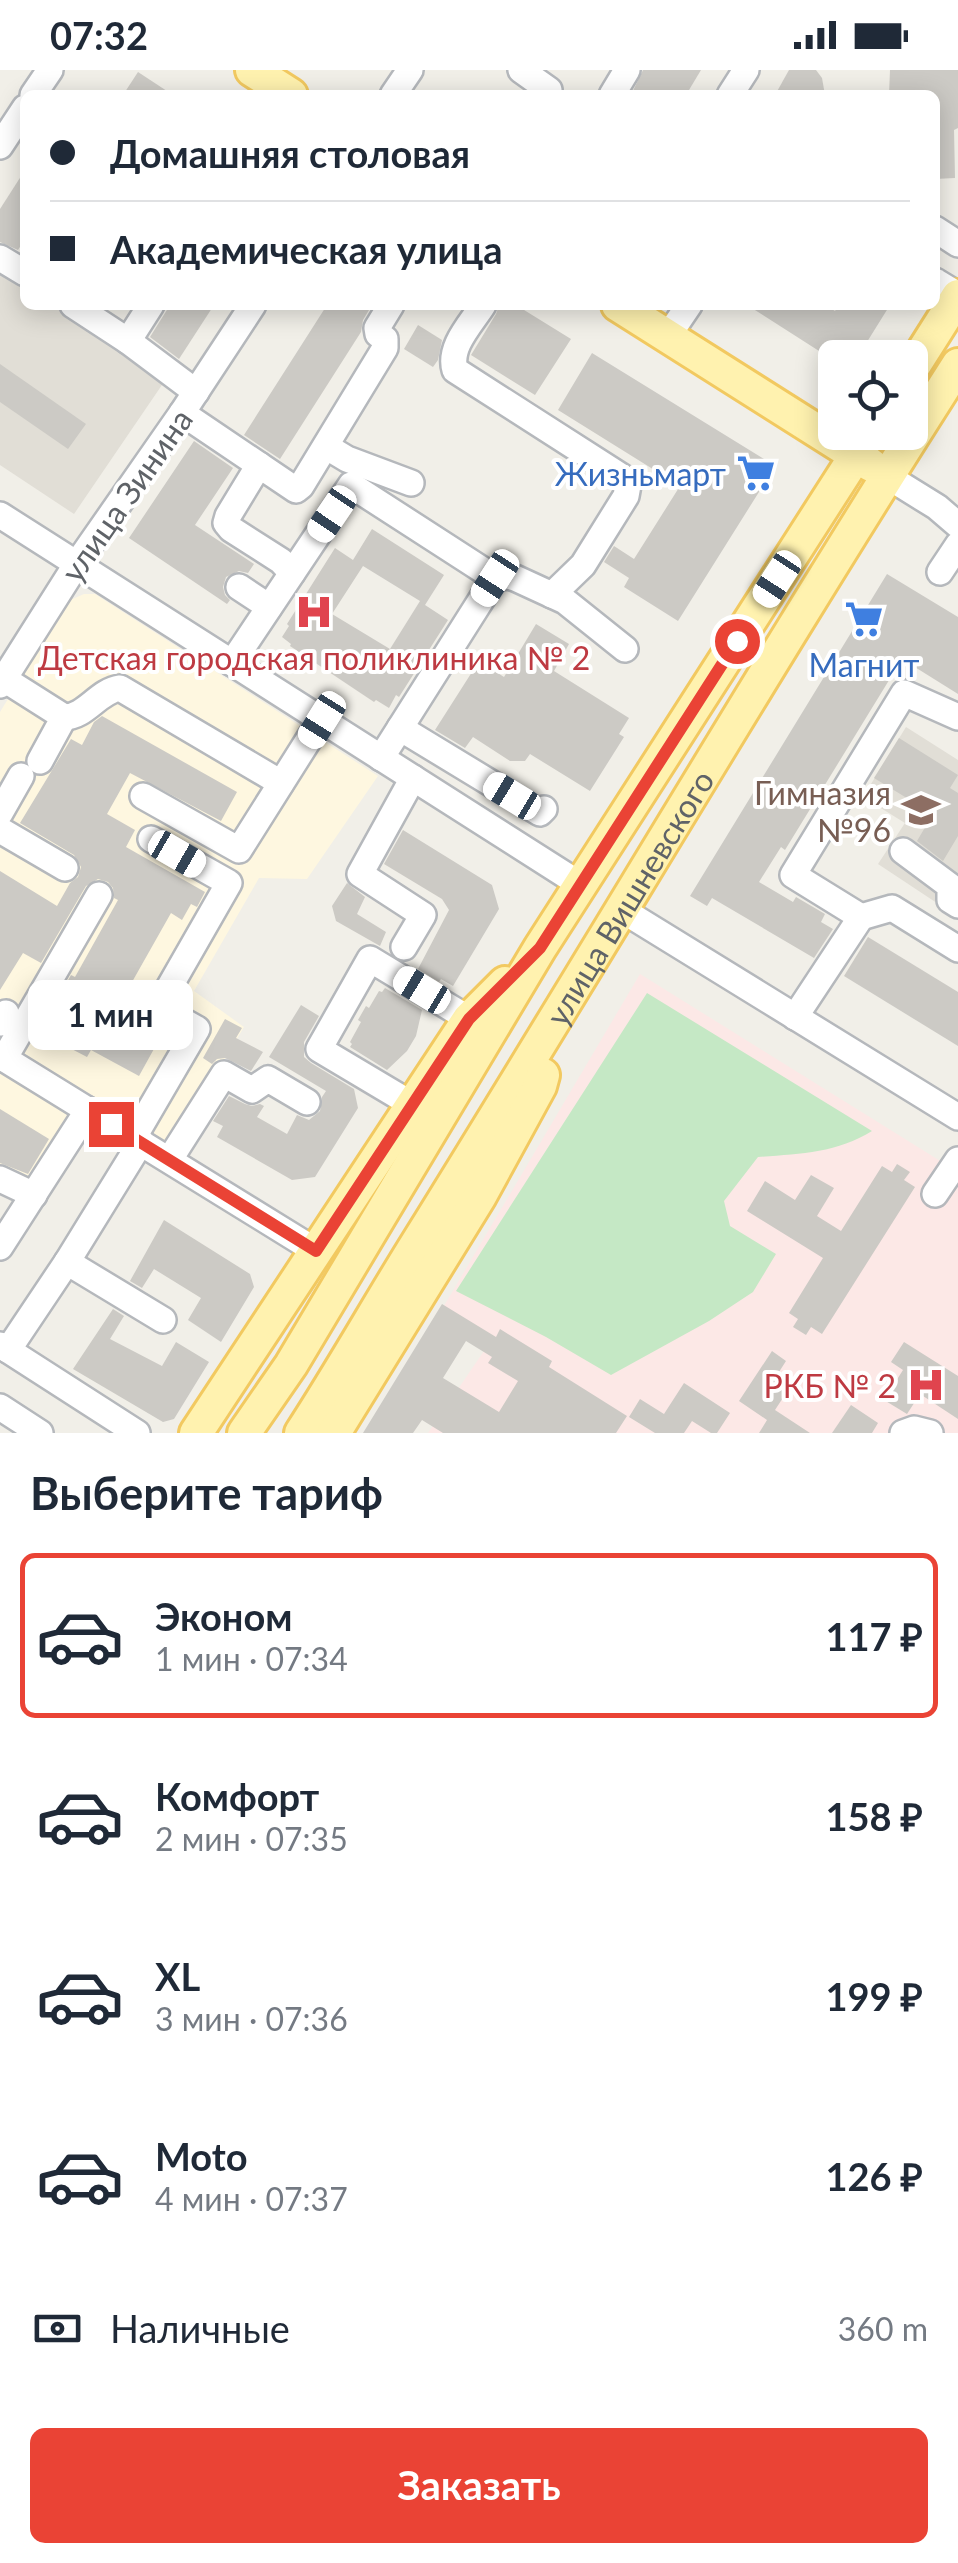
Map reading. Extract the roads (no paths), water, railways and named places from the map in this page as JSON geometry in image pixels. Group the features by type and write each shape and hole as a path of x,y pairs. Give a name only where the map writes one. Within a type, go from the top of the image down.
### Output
{"main road":[{"path":"252,70 282,90"},
{"path":"928,344 958,296"},
{"path":"626,310 818,419"},
{"name":"улица Вишневского","path":"301,1433 958,366"},
{"name":"улица Вишневского","path":"244,1433 291,1364 540,948 859,450"},
{"path":"868,450 887,476"},
{"path":"196,1433 469,1019 540,948"},
{"path":"334,1433 480,1196 540,1086 566,1005"}],"street":[{"path":"521,70 549,90"},
{"path":"0,146 20,116"},
{"path":"81,310 128,341 259,465 296,490 327,447 385,348 378,328 389,310"},
{"path":"128,341 148,310"},
{"name":"улица Зинина","path":"2,682 76,565 249,310"},
{"path":"480,310 454,352 455,370 622,476 628,485 626,496 583,565 552,595"},
{"path":"668,336 686,310"},
{"path":"327,447 346,459 411,483"},
{"path":"259,465 226,523 292,572"},
{"path":"887,476 958,526"},
{"path":"232,664 351,485 495,578 508,576 569,604 626,648"},
{"path":"0,515 581,885"},
{"path":"940,572 958,545"},
{"path":"381,758 495,578"},
{"path":"239,587 270,607"},
{"path":"2,682 64,717 73,718 110,690 120,688 282,782"},
{"path":"862,917 793,875 904,693 958,717"},
{"path":"0,813 64,717"},
{"path":"143,796 239,850 322,720"},
{"path":"400,728 540,813 544,809"},
{"path":"404,947 423,915 360,874 412,778"},
{"path":"0,830 65,868"},
{"path":"138,1433 4,1348 68,1262 197,1029 158,1008 229,883 150,839"},
{"path":"903,851 950,886 950,900 958,905"},
{"path":"100,895 2,1057 316,1251"},
{"path":"795,1017 862,917 892,908 958,949"},
{"path":"622,910 958,1117"},
{"path":"413,1105 319,1049 370,960 469,1019"},
{"path":"170,1159 224,1074 252,1090 268,1079 307,1102"},
{"path":"0,1247 88,1110"},
{"path":"936,1194 958,1160"},
{"path":"0,1179 34,1195"},
{"path":"68,1262 163,1320"},
{"path":"0,1408 40,1433"},
{"path":"904,1433 914,1429 930,1433"}],"place":[{"name":"Жизньмарт","path":"756,473"},
{"name":"Детская городская поликлиника № 2","path":"314,612"},
{"name":"Магнит","path":"864,619"},
{"name":"Гимназия №96","path":"921,810"},
{"name":"РКБ № 2","path":"926,1385"}]}
